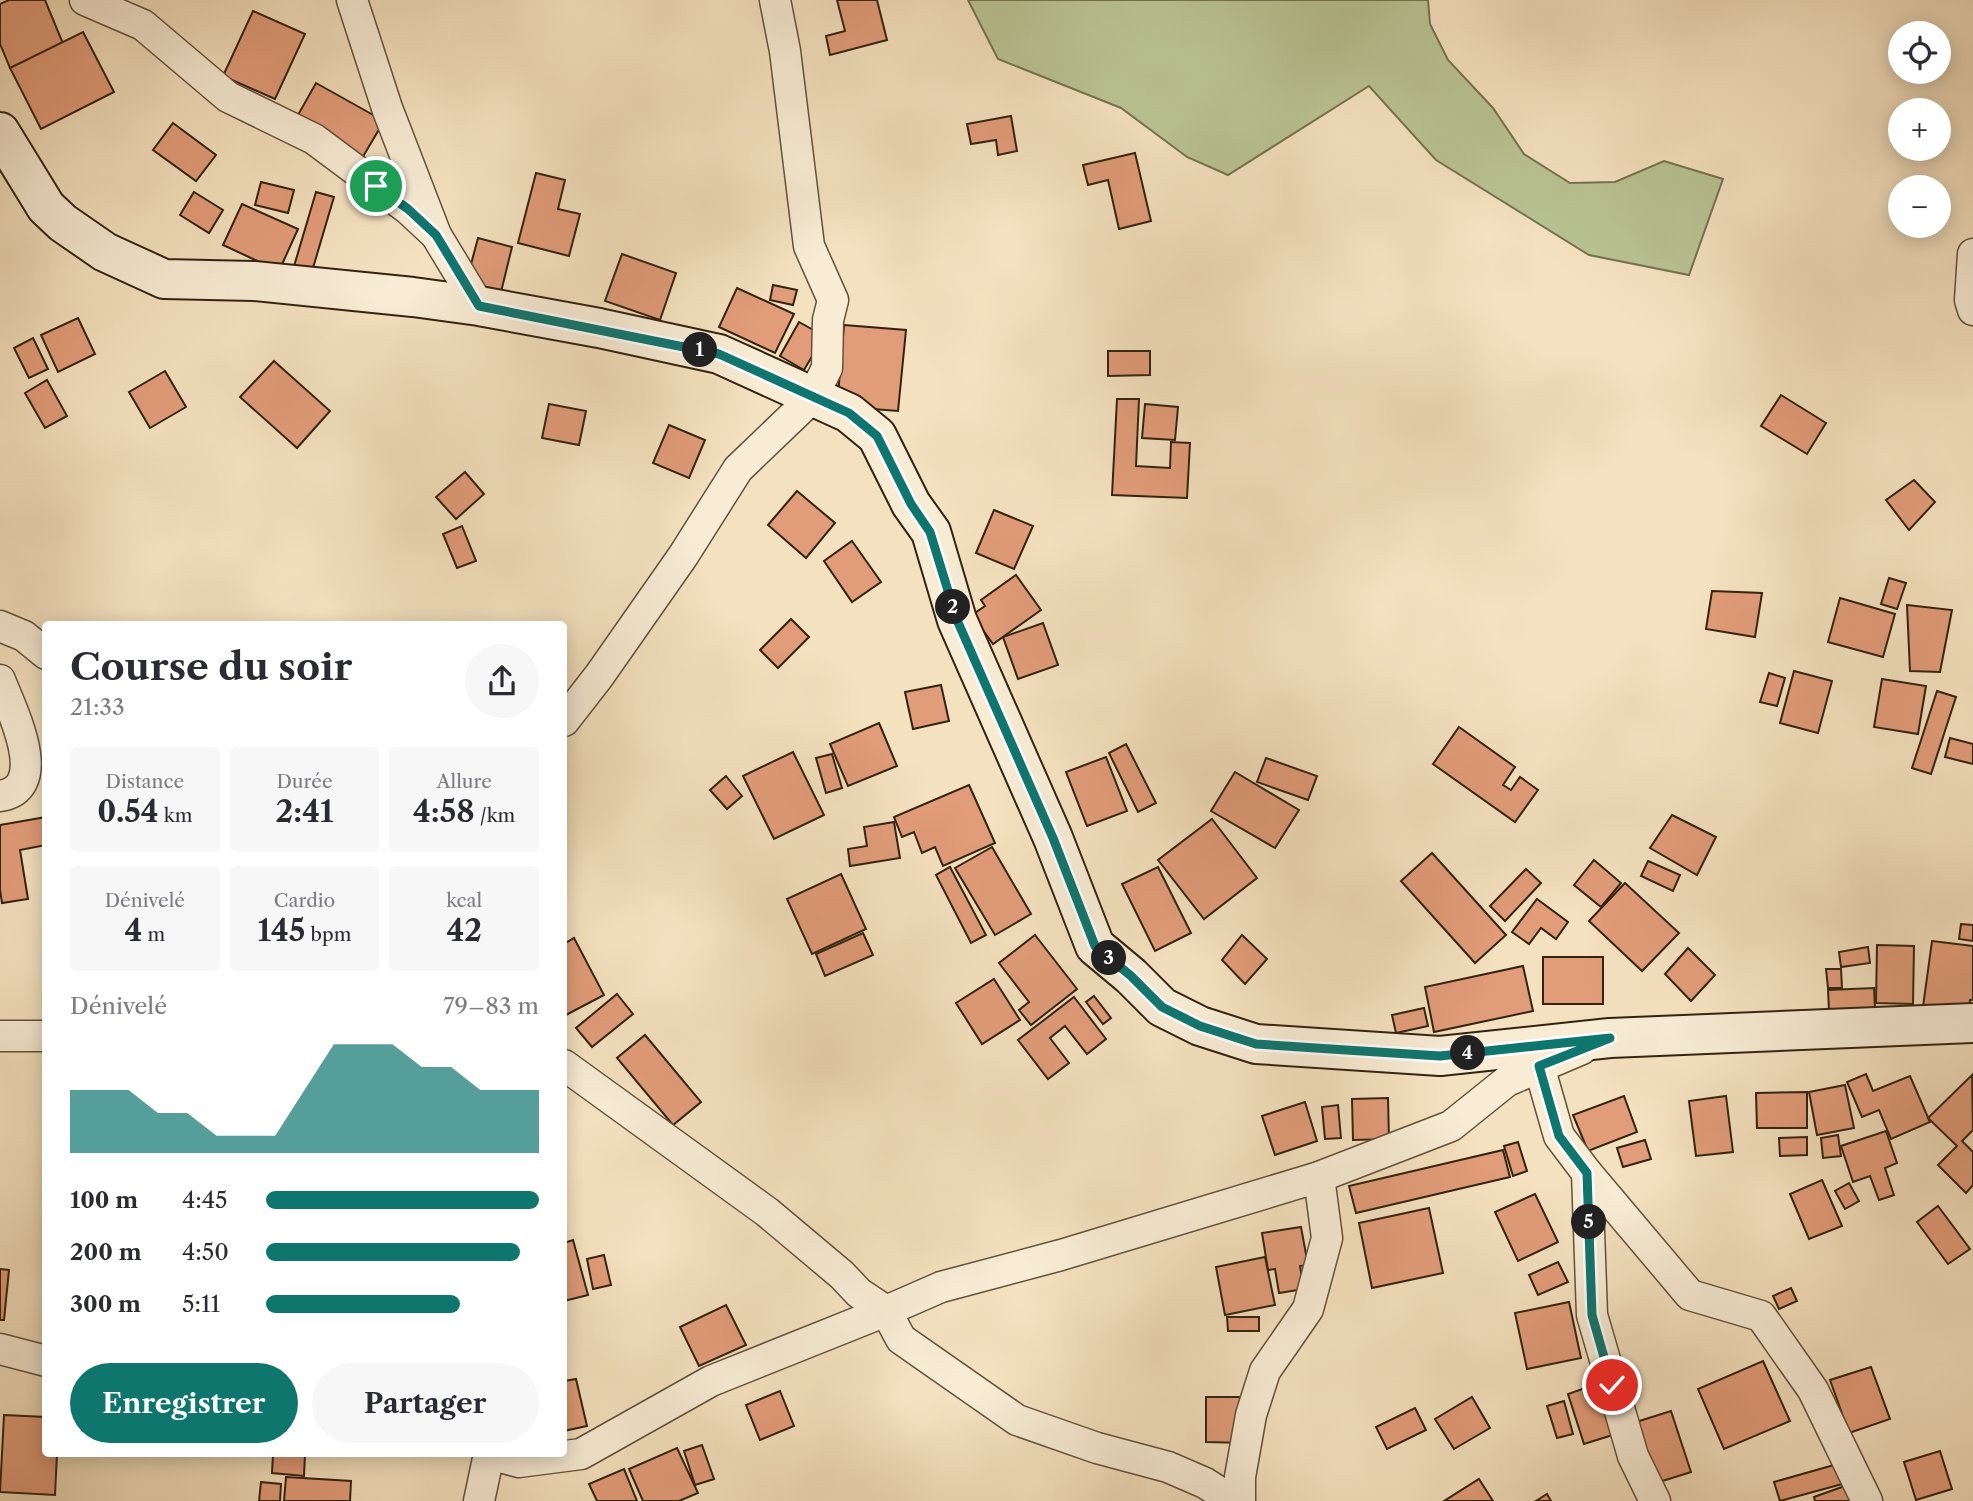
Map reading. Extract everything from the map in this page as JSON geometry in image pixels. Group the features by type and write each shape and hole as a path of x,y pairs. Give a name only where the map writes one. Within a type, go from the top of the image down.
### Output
{"main road":[{"path":"0,132 46,207 63,223 105,252 164,279 254,281 479,306 719,354 849,413 877,436 911,504 930,532 957,620 1053,838 1095,946 1162,1007 1200,1026 1256,1044 1440,1056 1610,1038 1973,1023"}],"street":[{"path":"85,0 143,25 228,97 314,139 408,209 436,235"},
{"path":"352,0 387,108 436,235 479,306"},
{"path":"567,718 683,556 738,469 812,398 827,368 828,320 833,300 809,246 785,51 775,0"},
{"path":"1973,254 1970,300 1973,310"},
{"path":"0,626 24,636 42,651"},
{"path":"0,680 27,761 24,782 10,795 0,796"},
{"path":"0,1036 42,1037"},
{"path":"567,1456 581,1454 711,1381 941,1287 1061,1255 1319,1177 1451,1126 1507,1081 1610,1038"},
{"path":"1539,1066 1559,1136 1690,1295 1761,1316 1813,1390 1867,1501"},
{"path":"567,1067 767,1212 842,1275 859,1293 886,1311 901,1339 1017,1420 1084,1444 1168,1467 1205,1483 1233,1501"},
{"path":"1587,1173 1592,1315 1633,1456 1655,1501"},
{"path":"1240,1501 1240,1477 1251,1415 1265,1371 1308,1309 1326,1238 1319,1177"},
{"path":"0,1349 42,1359"},
{"path":"479,1501 488,1457"},
{"path":"500,1457 519,1462 558,1457"}],"green space":[{"path":"968,0 1428,0 1430,24 1448,60 1493,108 1524,154 1570,183 1615,182 1664,161 1723,179 1689,275 1589,255 1436,160 1369,86 1228,175 1187,157 1121,108 998,59"}],"building":[{"path":"9,0 45,0 64,46 10,68 0,44 0,4"},
{"path":"837,0 877,0 887,40 830,55 826,36 845,31"},
{"path":"253,11 305,34 275,99 223,76"},
{"path":"83,32 114,92 41,129 10,68"},
{"path":"316,83 384,121 361,160 294,122"},
{"path":"1011,116 1017,151 998,155 996,140 971,144 967,124"},
{"path":"173,123 216,155 196,181 153,150"},
{"path":"1135,153 1151,221 1119,229 1108,180 1088,185 1083,165"},
{"path":"536,173 565,180 558,209 580,214 569,256 518,243"},
{"path":"261,182 294,190 288,213 255,205"},
{"path":"194,192 223,210 209,233 180,215"},
{"path":"316,192 334,197 310,278 292,273"},
{"path":"242,204 298,229 279,271 223,245"},
{"path":"478,238 512,247 501,292 466,283"},
{"path":"622,254 676,273 660,320 605,301"},
{"path":"773,285 797,290 793,305 770,300"},
{"path":"737,288 794,314 775,353 719,327"},
{"path":"78,318 95,354 58,372 41,335"},
{"path":"799,322 824,336 804,370 780,356"},
{"path":"844,325 906,330 898,411 860,408 860,396 838,395"},
{"path":"33,338 48,369 29,378 14,348"},
{"path":"1108,351 1150,351 1150,375 1108,376"},
{"path":"274,361 330,411 297,448 240,397"},
{"path":"165,371 186,407 150,428 129,392"},
{"path":"47,380 67,416 45,428 25,393"},
{"path":"1781,395 1826,423 1807,454 1761,426"},
{"path":"1117,399 1139,399 1136,466 1170,468 1171,442 1190,443 1187,498 1112,495"},
{"path":"549,404 586,411 579,445 542,438"},
{"path":"1145,404 1178,407 1175,440 1142,438"},
{"path":"669,425 705,440 689,478 653,463"},
{"path":"465,472 484,494 456,519 436,497"},
{"path":"1914,480 1935,502 1909,530 1886,500"},
{"path":"797,491 835,523 806,558 768,525"},
{"path":"994,510 1033,526 1014,569 976,553"},
{"path":"462,526 476,561 457,568 443,534"},
{"path":"852,541 881,582 852,602 824,561"},
{"path":"1016,575 1041,610 993,644 972,615 985,606 981,600"},
{"path":"1889,578 1906,583 1897,609 1881,604"},
{"path":"1712,591 1762,593 1755,637 1706,629"},
{"path":"1840,598 1895,614 1883,657 1828,642"},
{"path":"1907,605 1952,610 1940,672 1910,671"},
{"path":"791,619 809,637 778,668 760,650"},
{"path":"1043,623 1058,665 1018,679 1003,637"},
{"path":"1794,671 1832,681 1818,733 1780,723"},
{"path":"1769,673 1785,678 1777,706 1760,702"},
{"path":"1882,679 1926,686 1918,734 1874,727"},
{"path":"941,685 949,721 913,729 905,692"},
{"path":"1937,691 1956,697 1931,774 1912,768"},
{"path":"879,723 897,766 848,786 830,744"},
{"path":"1459,727 1515,767 1503,785 1511,790 1520,777 1538,790 1515,822 1433,764"},
{"path":"1950,738 1973,744 1973,764 1945,757"},
{"path":"1126,744 1156,803 1138,812 1109,753"},
{"path":"793,752 824,815 774,839 743,776"},
{"path":"832,754 842,788 826,793 816,758"},
{"path":"1106,757 1127,811 1087,826 1066,772"},
{"path":"1266,758 1317,776 1308,800 1257,782"},
{"path":"1235,772 1299,810 1275,848 1211,811"},
{"path":"726,776 742,796 727,809 710,790"},
{"path":"969,785 995,843 943,866 935,847 922,853 914,832 902,837 894,817"},
{"path":"1672,815 1716,837 1697,875 1650,848"},
{"path":"42,818 42,846 20,850 28,899 2,903 0,825"},
{"path":"1212,819 1257,878 1204,919 1158,860"},
{"path":"894,822 900,858 850,866 848,849 867,846 864,827"},
{"path":"992,847 1031,914 995,935 955,868"},
{"path":"1432,853 1506,935 1475,963 1401,881"},
{"path":"1594,860 1621,883 1601,907 1574,885"},
{"path":"1648,861 1680,875 1673,891 1641,876"},
{"path":"950,867 986,935 971,943 936,875"},
{"path":"1158,867 1191,933 1155,951 1122,884"},
{"path":"1526,869 1541,883 1505,921 1490,906"},
{"path":"841,874 866,929 812,954 787,899"},
{"path":"1625,883 1679,933 1642,971 1589,921"},
{"path":"1537,899 1568,922 1556,939 1541,928 1529,944 1512,932"},
{"path":"1961,924 1973,925 1973,941 1959,939"},
{"path":"863,933 873,955 825,976 816,954"},
{"path":"1035,935 1077,989 1031,1025 1019,1010 1029,1002 999,963"},
{"path":"1242,935 1267,959 1245,984 1222,960"},
{"path":"574,938 604,995 567,1014 567,942"},
{"path":"1932,941 1973,946 1973,1000 1970,1000 1967,1021 1922,1014"},
{"path":"1877,945 1914,946 1913,1004 1876,1003"},
{"path":"1868,947 1870,963 1841,967 1839,952"},
{"path":"1688,948 1715,975 1691,1001 1665,974"},
{"path":"1543,957 1603,957 1603,1004 1543,1004"},
{"path":"1523,966 1533,1011 1434,1032 1425,987"},
{"path":"1826,969 1841,969 1842,988 1828,988"},
{"path":"994,979 1020,1020 982,1044 956,1003"},
{"path":"1874,988 1875,1008 1829,1011 1828,990"},
{"path":"617,994 633,1014 592,1047 576,1028"},
{"path":"1094,996 1111,1018 1103,1024 1086,1002"},
{"path":"1074,997 1106,1039 1087,1054 1065,1026 1050,1038 1069,1063 1048,1079 1018,1040"},
{"path":"1424,1008 1428,1026 1396,1033 1392,1015"},
{"path":"645,1035 701,1102 673,1125 617,1058"},
{"path":"1866,1074 1873,1091 1910,1076 1930,1122 1891,1139 1879,1110 1862,1117 1847,1082"},
{"path":"1972,1075 1973,1130 1962,1141 1973,1152 1973,1185 1966,1193 1938,1165 1957,1146 1928,1118"},
{"path":"1845,1085 1854,1128 1817,1135 1809,1092"},
{"path":"1807,1092 1807,1128 1757,1128 1756,1093"},
{"path":"1624,1096 1637,1132 1588,1151 1573,1115"},
{"path":"1726,1096 1733,1152 1696,1156 1689,1101"},
{"path":"1388,1098 1389,1139 1353,1140 1352,1099"},
{"path":"1305,1102 1317,1141 1275,1155 1262,1116"},
{"path":"1338,1105 1341,1138 1325,1139 1322,1107"},
{"path":"1886,1131 1897,1163 1885,1168 1894,1195 1879,1200 1870,1176 1853,1182 1841,1146"},
{"path":"1838,1135 1841,1156 1823,1158 1821,1138"},
{"path":"1807,1137 1807,1155 1780,1156 1779,1138"},
{"path":"1645,1140 1651,1159 1623,1167 1617,1148"},
{"path":"1518,1142 1527,1171 1513,1176 1504,1146"},
{"path":"1503,1150 1510,1177 1356,1213 1349,1186"},
{"path":"1822,1180 1842,1226 1809,1239 1790,1194"},
{"path":"1849,1183 1859,1201 1845,1209 1835,1191"},
{"path":"1535,1194 1558,1242 1518,1261 1495,1212"},
{"path":"1938,1206 1970,1249 1948,1264 1917,1222"},
{"path":"1429,1208 1443,1273 1372,1288 1359,1223"},
{"path":"1301,1227 1308,1265 1300,1266 1304,1289 1279,1293 1275,1269 1268,1270 1262,1233"},
{"path":"573,1240 588,1295 567,1300 567,1242"},
{"path":"604,1255 611,1285 593,1289 587,1259"},
{"path":"1265,1257 1275,1305 1225,1315 1216,1267"},
{"path":"1558,1262 1568,1282 1538,1295 1529,1275"},
{"path":"0,1269 9,1270 4,1320 0,1320"},
{"path":"1791,1288 1797,1301 1779,1309 1773,1296"},
{"path":"1569,1302 1581,1358 1527,1369 1515,1313"},
{"path":"726,1305 746,1345 699,1366 680,1327"},
{"path":"1227,1317 1259,1317 1259,1331 1228,1331"},
{"path":"1763,1361 1790,1421 1724,1449 1698,1389"},
{"path":"1871,1367 1890,1419 1849,1433 1830,1380"},
{"path":"576,1379 587,1426 567,1430 567,1380"},
{"path":"1602,1382 1619,1433 1584,1444 1568,1394"},
{"path":"780,1391 794,1426 760,1440 746,1405"},
{"path":"1206,1397 1246,1397 1246,1443 1206,1442"},
{"path":"1472,1397 1490,1428 1454,1449 1435,1419"},
{"path":"1564,1401 1573,1434 1557,1438 1547,1406"},
{"path":"1415,1408 1426,1430 1387,1449 1376,1427"},
{"path":"1671,1411 1691,1472 1653,1484 1633,1423"},
{"path":"4,1415 42,1417 42,1457 57,1457 55,1495 0,1492"},
{"path":"702,1445 714,1479 695,1485 684,1451"},
{"path":"677,1448 698,1493 679,1501 643,1501 629,1469"},
{"path":"1940,1451 1952,1489 1916,1500 1904,1462"},
{"path":"273,1457 305,1457 304,1476 272,1473"},
{"path":"1841,1463 1846,1483 1780,1501 1774,1482"},
{"path":"624,1469 637,1501 597,1501 589,1484"},
{"path":"286,1477 351,1481 350,1501 284,1501"},
{"path":"1479,1479 1493,1501 1444,1501"},
{"path":"261,1482 281,1484 280,1501 259,1501"},
{"path":"1853,1483 1859,1501 1815,1501 1814,1497"},
{"path":"1547,1494 1551,1501 1536,1501"}],"route":[{"path":"376,186 408,209 436,235 479,306 719,354 849,413 877,436 911,504 930,532 957,620 1053,838 1095,946 1162,1007 1200,1026 1256,1044 1440,1056 1610,1038 1539,1066 1559,1136 1587,1173 1592,1315 1612,1385"}]}
